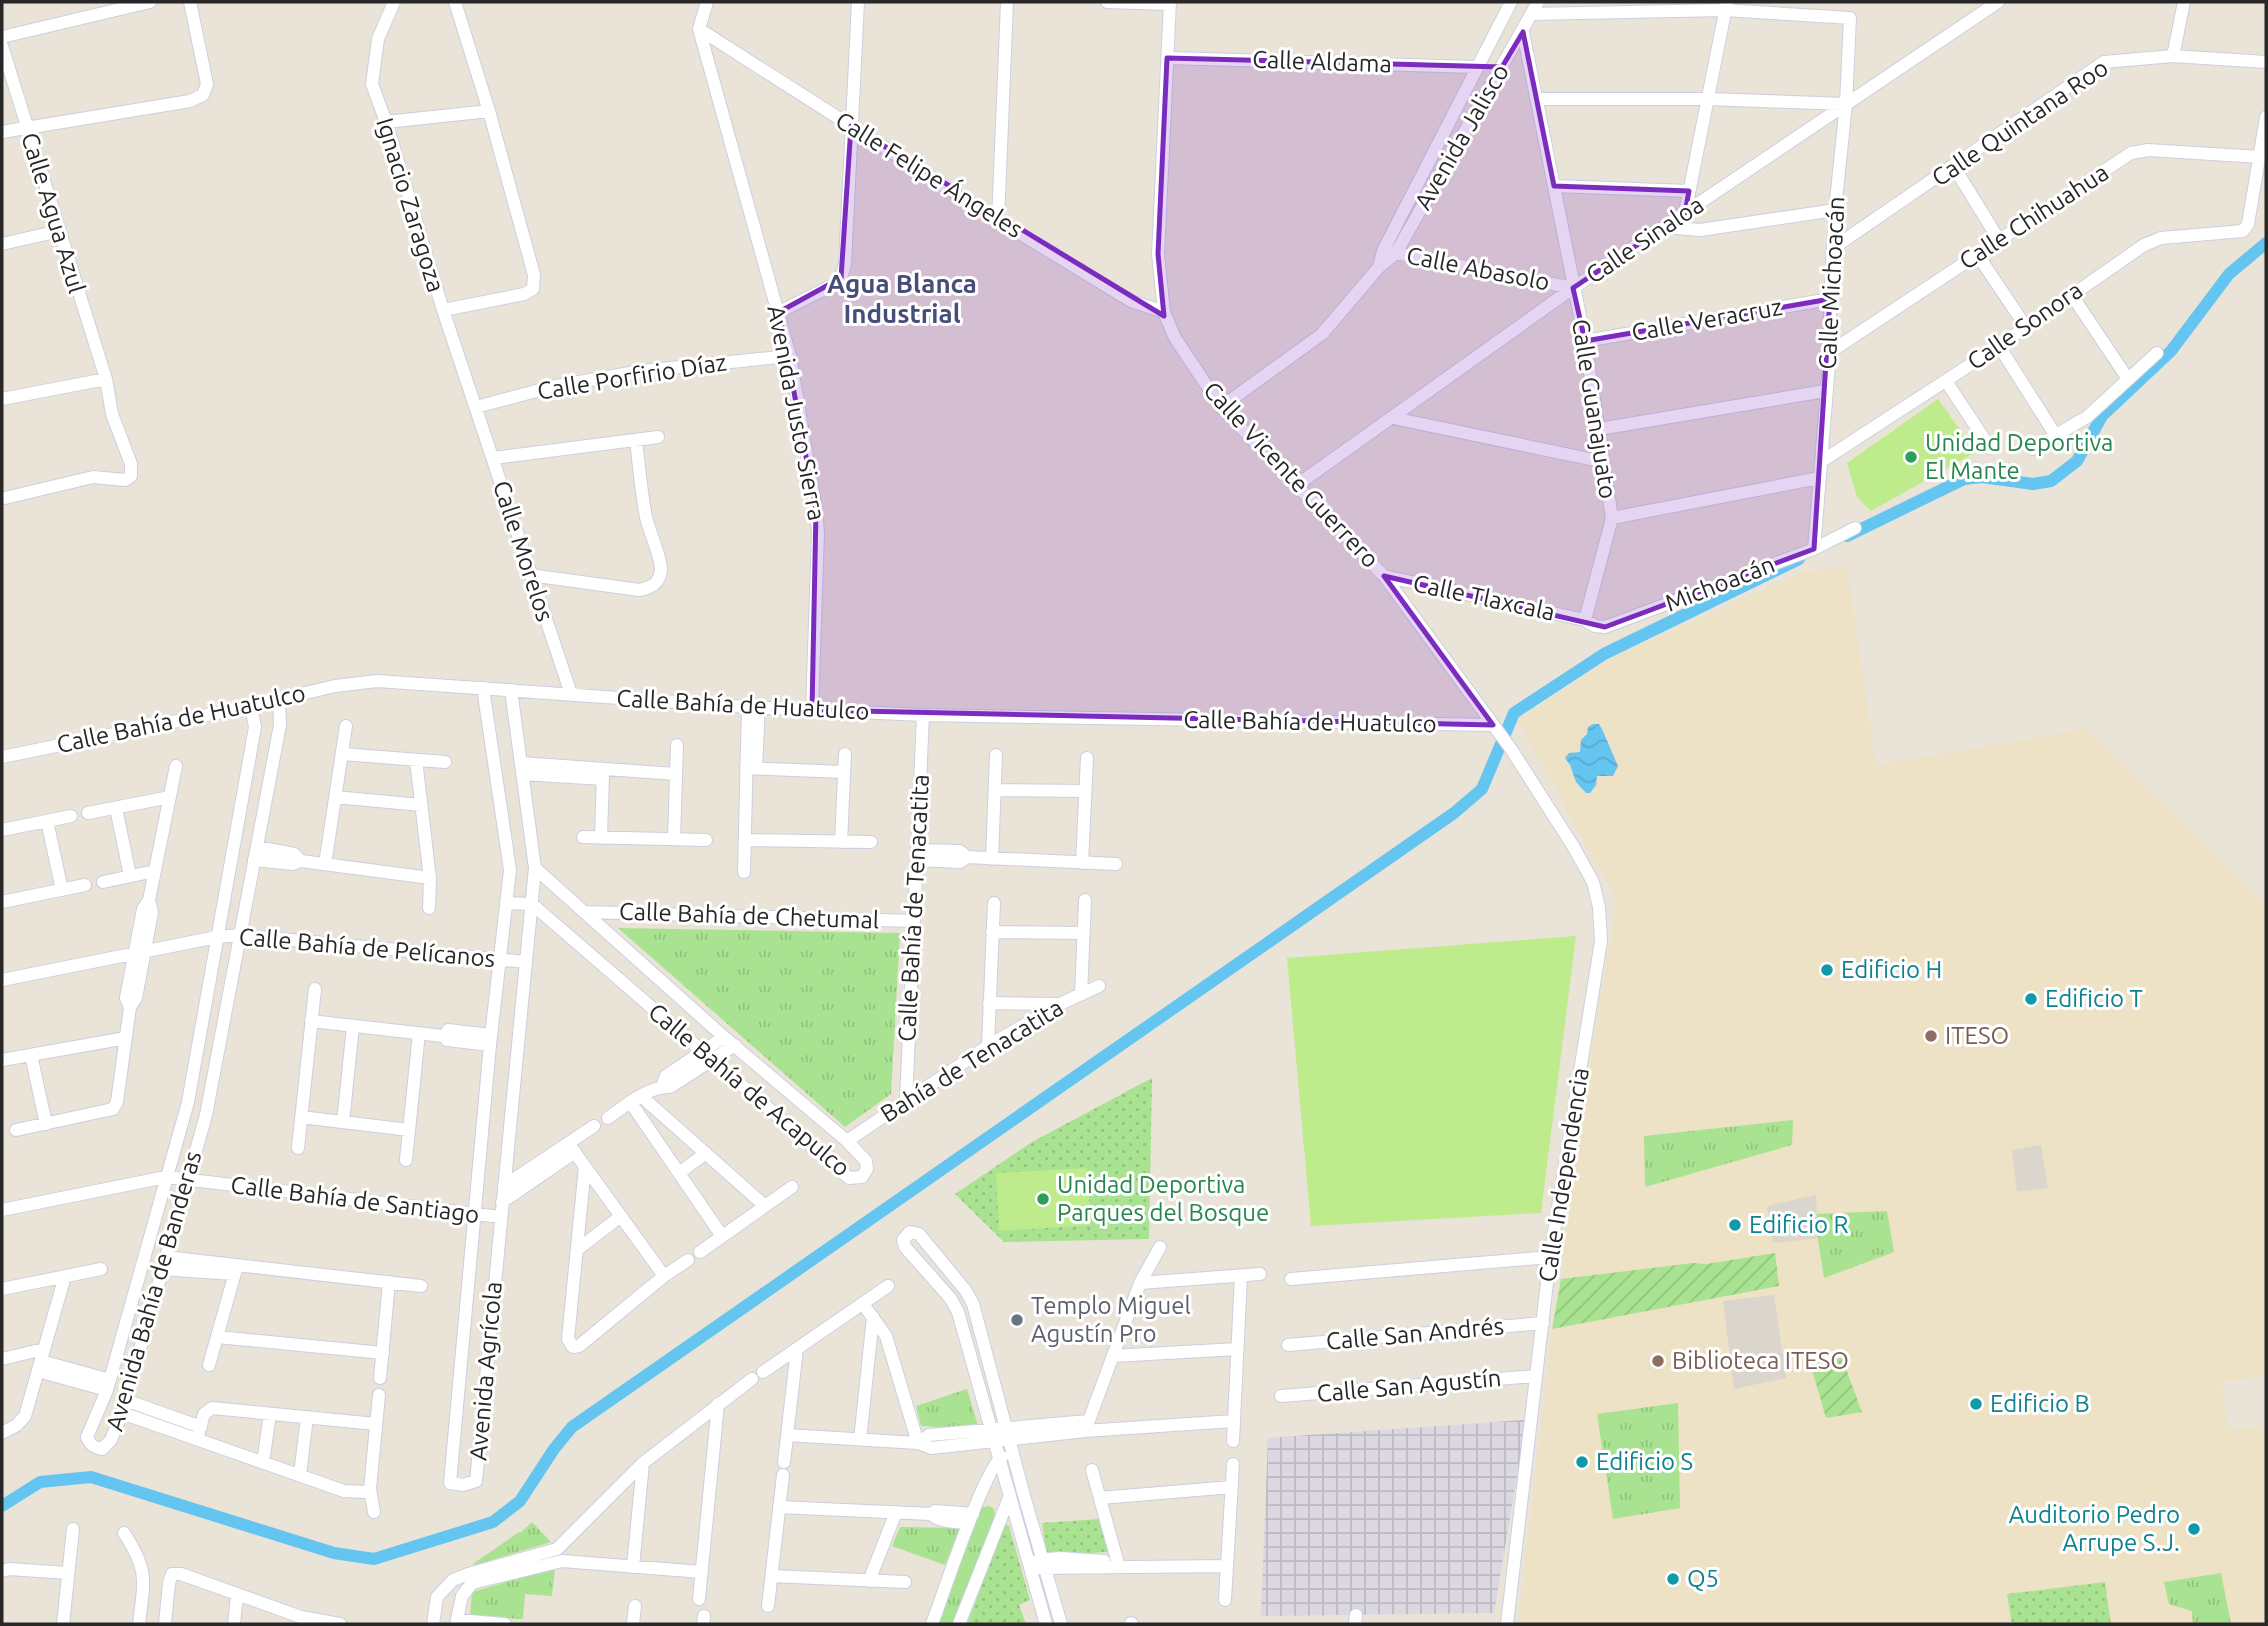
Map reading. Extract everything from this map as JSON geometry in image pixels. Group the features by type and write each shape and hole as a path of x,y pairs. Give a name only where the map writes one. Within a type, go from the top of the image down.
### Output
{"street":[{"path":"2,37 150,2"},
{"path":"2,132 190,101 203,95 207,84 190,2"},
{"name":"Ignacio Zaragoza","path":"394,2 378,39 372,84 387,122 443,310 476,407"},
{"path":"443,310 524,294 533,289 534,275 489,111 455,2"},
{"path":"699,29 707,2"},
{"path":"779,312 833,285 841,278 845,264 858,2"},
{"path":"998,220 1007,2"},
{"path":"1107,2 1169,3"},
{"name":"Avenida Jalisco","path":"1390,252 1450,119 1510,2"},
{"name":"Avenida Jalisco","path":"1222,407 1322,334 1379,267 1468,127 1538,2"},
{"name":"Calle Sinaloa","path":"1297,485 1573,288 1998,2"},
{"path":"2174,56 2183,2"},
{"name":"Calle Vicente Guerrero","path":"1169,3 1158,254 1164,312 1180,346 1222,407 1384,576 1511,749"},
{"path":"1531,14 1661,6 1726,6 1685,213"},
{"name":"Calle Michoacán","path":"1726,6 1850,18 1846,104 1835,210 1830,352 1814,549"},
{"name":"Calle Felipe Ángeles","path":"699,29 998,220 1131,301 1164,312"},
{"name":"Avenida Justo Sierra","path":"699,29 790,356 818,533 812,710"},
{"name":"Calle Guanajuato","path":"1522,32 1585,341 1612,518 1585,620"},
{"name":"Calle Agua Azul","path":"2,46 5,67 106,379 112,414 131,464 131,475 125,480 93,477 5,498"},
{"name":"Calle Quintana Roo","path":"1833,248 2104,62 2174,56 2266,62"},
{"name":"Calle Aldama","path":"1167,58 1476,67"},
{"path":"1537,99 1707,99 1846,104"},
{"path":"387,122 489,111"},
{"path":"1450,119 1468,127"},
{"path":"2260,157 2266,119"},
{"name":"Calle Chihuahua","path":"1830,352 2131,153 2148,150 2260,157"},
{"name":"Calle Sonora","path":"1822,461 1999,346 2144,245 2161,238 2243,231 2248,224 2260,157"},
{"path":"1954,167 1999,240"},
{"path":"1554,186 1689,191"},
{"path":"1665,227 1700,230 1835,210"},
{"path":"2,244 58,231"},
{"name":"Calle Abasolo","path":"1390,252 1573,288"},
{"path":"1977,254 2026,327"},
{"path":"2071,294 2128,379"},
{"name":"Calle Veracruz","path":"1585,341 1830,299"},
{"path":"1999,346 2056,436"},
{"path":"2032,449 2087,417 2157,353"},
{"name":"Calle Porfirio Díaz","path":"476,407 551,387 640,371 790,356"},
{"path":"2,399 106,379"},
{"path":"1945,381 1990,448"},
{"path":"1599,429 1825,391"},
{"name":"Calle Morelos","path":"476,407 571,694"},
{"path":"1393,418 1604,462"},
{"path":"493,458 658,437"},
{"path":"530,575 639,590 656,583 661,574 661,561 651,539 645,515 636,440"},
{"path":"1612,518 1819,478"},
{"name":"Michoacán","path":"1585,620 1595,626 1616,624 1814,549 1854,528"},
{"name":"Calle Tlaxcala","path":"1384,576 1585,620"},
{"name":"Calle Bahía de Huatulco","path":"2,757 335,686 377,681 753,707 923,715 1495,727"},
{"name":"Avenida Agrícola","path":"483,688 510,870 474,1213 450,1483 463,1485 476,1481 535,868 511,690"},
{"name":"Avenida Bahía de Banderas","path":"251,706 256,727 188,1102 108,1385 88,1437 90,1444 96,1448 102,1449 111,1440 122,1413 206,1115 280,725 279,699"},
{"path":"744,872 753,707"},
{"name":"Calle Bahía de Tenacatita","path":"906,1102 923,715"},
{"path":"325,864 346,726"},
{"path":"674,839 677,744"},
{"name":"Calle Independencia","path":"1507,1624 1550,1257 1601,926 1592,882 1573,846 1511,749"},
{"path":"342,754 445,762"},
{"path":"841,842 845,754"},
{"path":"992,859 996,755"},
{"path":"1082,863 1087,758"},
{"path":"416,760 430,878 429,908"},
{"path":"16,1130 113,1109 117,1102 130,1007 126,998 140,952 144,909 149,900 176,766"},
{"path":"751,768 844,772"},
{"path":"521,769 603,774 676,774"},
{"path":"601,838 603,774"},
{"path":"995,790 1085,791"},
{"path":"89,813 170,797"},
{"path":"335,797 421,804"},
{"path":"116,808 130,876"},
{"path":"2,830 71,816"},
{"path":"47,821 62,890"},
{"path":"583,837 706,840"},
{"path":"745,840 872,842"},
{"path":"257,847 294,854 301,861"},
{"path":"917,855 960,862 967,857 1116,864"},
{"path":"254,860 293,864 301,861 430,878"},
{"name":"Calle Bahía de Acapulco","path":"532,904 849,1178 862,1177 867,1169 866,1161 847,1141 535,868"},
{"path":"103,882 155,871"},
{"path":"2,902 85,885"},
{"path":"1081,994 1085,900"},
{"path":"507,903 532,904"},
{"path":"988,1046 994,903"},
{"name":"Calle Bahía de Chetumal","path":"584,912 914,921"},
{"path":"992,932 1083,933"},
{"name":"Calle Bahía de Pelícanos","path":"2,980 217,937 239,935 526,962"},
{"name":"Bahía de Tenacatita","path":"847,1141 988,1046 1060,1004 1099,986"},
{"path":"298,1148 315,989"},
{"path":"989,1003 1060,1004"},
{"path":"311,1021 452,1037 448,1030 491,1040"},
{"path":"343,1122 353,1026"},
{"path":"406,1160 419,1033"},
{"path":"2,1060 126,1038"},
{"path":"607,1118 662,1086 666,1076 707,1056 730,1041"},
{"path":"30,1055 46,1124"},
{"path":"636,1099 706,1153 765,1206"},
{"path":"636,1099 679,1173 722,1236"},
{"path":"301,1117 409,1130"},
{"path":"502,1202 571,1148 594,1126"},
{"path":"504,1186 571,1148"},
{"path":"571,1148 664,1276"},
{"path":"679,1173 706,1153"},
{"path":"584,1166 568,1339 573,1347 579,1346 664,1276 792,1186"},
{"name":"Calle Bahía de Santiago","path":"2,1209 166,1177 501,1217"},
{"path":"578,1249 621,1216"},
{"path":"1046,1624 958,1312 951,1298 905,1247 903,1240 910,1232 919,1234 966,1291 973,1304 1012,1454 1061,1624"},
{"path":"1086,1426 1140,1283 1160,1247"},
{"path":"1291,1279 1550,1257"},
{"path":"164,1263 421,1286"},
{"path":"2,1289 101,1269"},
{"path":"209,1365 236,1270"},
{"path":"1140,1283 1260,1274"},
{"path":"2,1433 17,1425 25,1416 65,1276"},
{"path":"1233,1441 1241,1276"},
{"path":"380,1378 389,1282"},
{"path":"505,1624 457,1622 467,1586 559,1555 643,1462 718,1404 888,1286"},
{"path":"863,1304 886,1336 918,1443"},
{"path":"860,1440 873,1317"},
{"name":"Calle San Andrés","path":"1288,1345 1543,1323"},
{"path":"217,1337 383,1353"},
{"path":"768,1606 797,1349"},
{"path":"1113,1356 1237,1349"},
{"path":"2,1359 41,1360 108,1385"},
{"name":"Calle San Agustín","path":"1281,1396 1536,1376"},
{"path":"374,1512 370,1489 379,1395"},
{"path":"125,1400 263,1462 344,1491 365,1492 370,1489"},
{"path":"699,1600 718,1404"},
{"path":"199,1433 204,1414 212,1408 376,1423"},
{"path":"122,1413 199,1433"},
{"path":"263,1462 270,1413"},
{"path":"300,1475 307,1417"},
{"path":"787,1435 918,1443 929,1435 992,1436 1086,1426 1233,1421"},
{"path":"932,1624 990,1471 998,1458 1012,1454"},
{"path":"633,1567 643,1462"},
{"path":"1226,1600 1233,1464"},
{"path":"1093,1470 1119,1567"},
{"path":"1100,1498 1232,1487"},
{"path":"959,1624 1009,1498 1023,1492"},
{"path":"779,1507 932,1514 947,1521 971,1518"},
{"path":"869,1581 896,1513"},
{"path":"63,1624 73,1529"},
{"path":"124,1532 139,1556 144,1578 139,1624"},
{"path":"433,1624 435,1604 442,1591 453,1580 468,1574 559,1555 633,1567 702,1572"},
{"path":"1029,1565 1227,1566"},
{"path":"2,1571 9,1569 68,1573"},
{"path":"165,1624 169,1583 172,1574 181,1574 301,1621 340,1624"},
{"path":"772,1576 905,1582"},
{"path":"234,1624 237,1595"},
{"path":"435,1604 440,1598 461,1600"},
{"path":"633,1624 635,1606"}],"highlighted area":[{"path":"1523,32 1554,186 1689,191 1685,213 1573,288 1585,341 1830,299 1814,549 1605,627 1384,576 1493,725 812,710 816,510 779,312 841,278 851,126 1164,316 1158,254 1167,58 1502,67"}],"shaded area":[{"name":"ITESO","path":"1847,567 1876,765 2086,729 2266,904 2266,1376 2221,1382 2228,1430 2266,1426 2266,1624 1518,1624 1573,1168 1617,901 1518,720 1611,659 1799,573"},
{"path":"2041,1145 2048,1188 2017,1192 2012,1150"},
{"path":"1816,1195 1818,1238 1773,1243 1767,1206"},
{"path":"1774,1295 1786,1378 1734,1389 1723,1301"},
{"path":"1524,1420 1494,1613 1261,1616 1268,1438"}],"green space":[{"name":"Unidad Deportiva El Mante","path":"1938,399 1976,452 1871,511 1857,497 1847,463"},
{"path":"618,928 900,933 891,1094 845,1127"},
{"path":"1576,936 1541,1213 1311,1226 1287,958"},
{"path":"1152,1078 1149,1239 1004,1242 955,1194 1032,1142"},
{"path":"1793,1120 1792,1145 1645,1187 1644,1136"},
{"name":"Unidad Deportiva Parques del Bosque","path":"1087,1168 1091,1225 999,1231 996,1173"},
{"path":"1887,1211 1894,1252 1824,1278 1814,1214"},
{"path":"1775,1253 1779,1286 1552,1329 1561,1279 1693,1263 1706,1264"},
{"path":"1842,1358 1862,1412 1826,1418 1810,1363"},
{"path":"967,1389 979,1429 921,1426 916,1406"},
{"path":"1678,1403 1680,1508 1613,1519 1597,1414"},
{"path":"989,1506 994,1509 995,1515 954,1624 936,1624 979,1510"},
{"path":"1099,1519 1110,1552 1047,1555 1042,1523"},
{"path":"532,1522 551,1542 473,1564 520,1533"},
{"path":"1004,1525 1009,1526 1030,1600 1019,1605 1026,1624 967,1624"},
{"path":"900,1527 960,1528 945,1565 892,1546"},
{"path":"555,1568 552,1596 525,1594 523,1619 470,1616 472,1592"},
{"path":"2221,1573 2231,1624 2193,1624 2192,1611 2169,1604 2164,1582"},
{"path":"2105,1582 2111,1624 2012,1624 2007,1594"}],"water":[{"path":"1599,724 1602,729 1618,766 1613,776 1597,776 1596,785 1590,793 1586,793 1576,782 1565,758 1569,753 1580,752 1581,740 1587,734 1588,727"}],"waterway":[{"path":"1847,536 1964,479 1982,477 2033,484 2051,481 2077,461 2102,416 2171,351 2229,274 2266,243"},
{"path":"2,1506 40,1482 91,1477 334,1553 374,1559 493,1522 520,1501 572,1427 1454,813 1482,789 1514,713 1604,654 1799,559"}],"place":[{"name":"Unidad Deportiva El Mante","path":"1911,457"},
{"name":"Edificio H","path":"1827,970"},
{"name":"Edificio T","path":"2031,999"},
{"name":"ITESO","path":"1931,1036"},
{"name":"Unidad Deportiva Parques del Bosque","path":"1043,1199"},
{"name":"Edificio R","path":"1735,1225"},
{"name":"Templo Miguel Agustín Pro","path":"1017,1320"},
{"name":"Biblioteca ITESO","path":"1658,1361"},
{"name":"Edificio B","path":"1976,1404"},
{"name":"Edificio S","path":"1582,1462"},
{"name":"Auditorio Pedro Arrupe S.J.","path":"2194,1529"},
{"name":"Q5","path":"1673,1579"}],"district":[{"name":"Agua Blanca Industrial","path":"902,299"}]}
